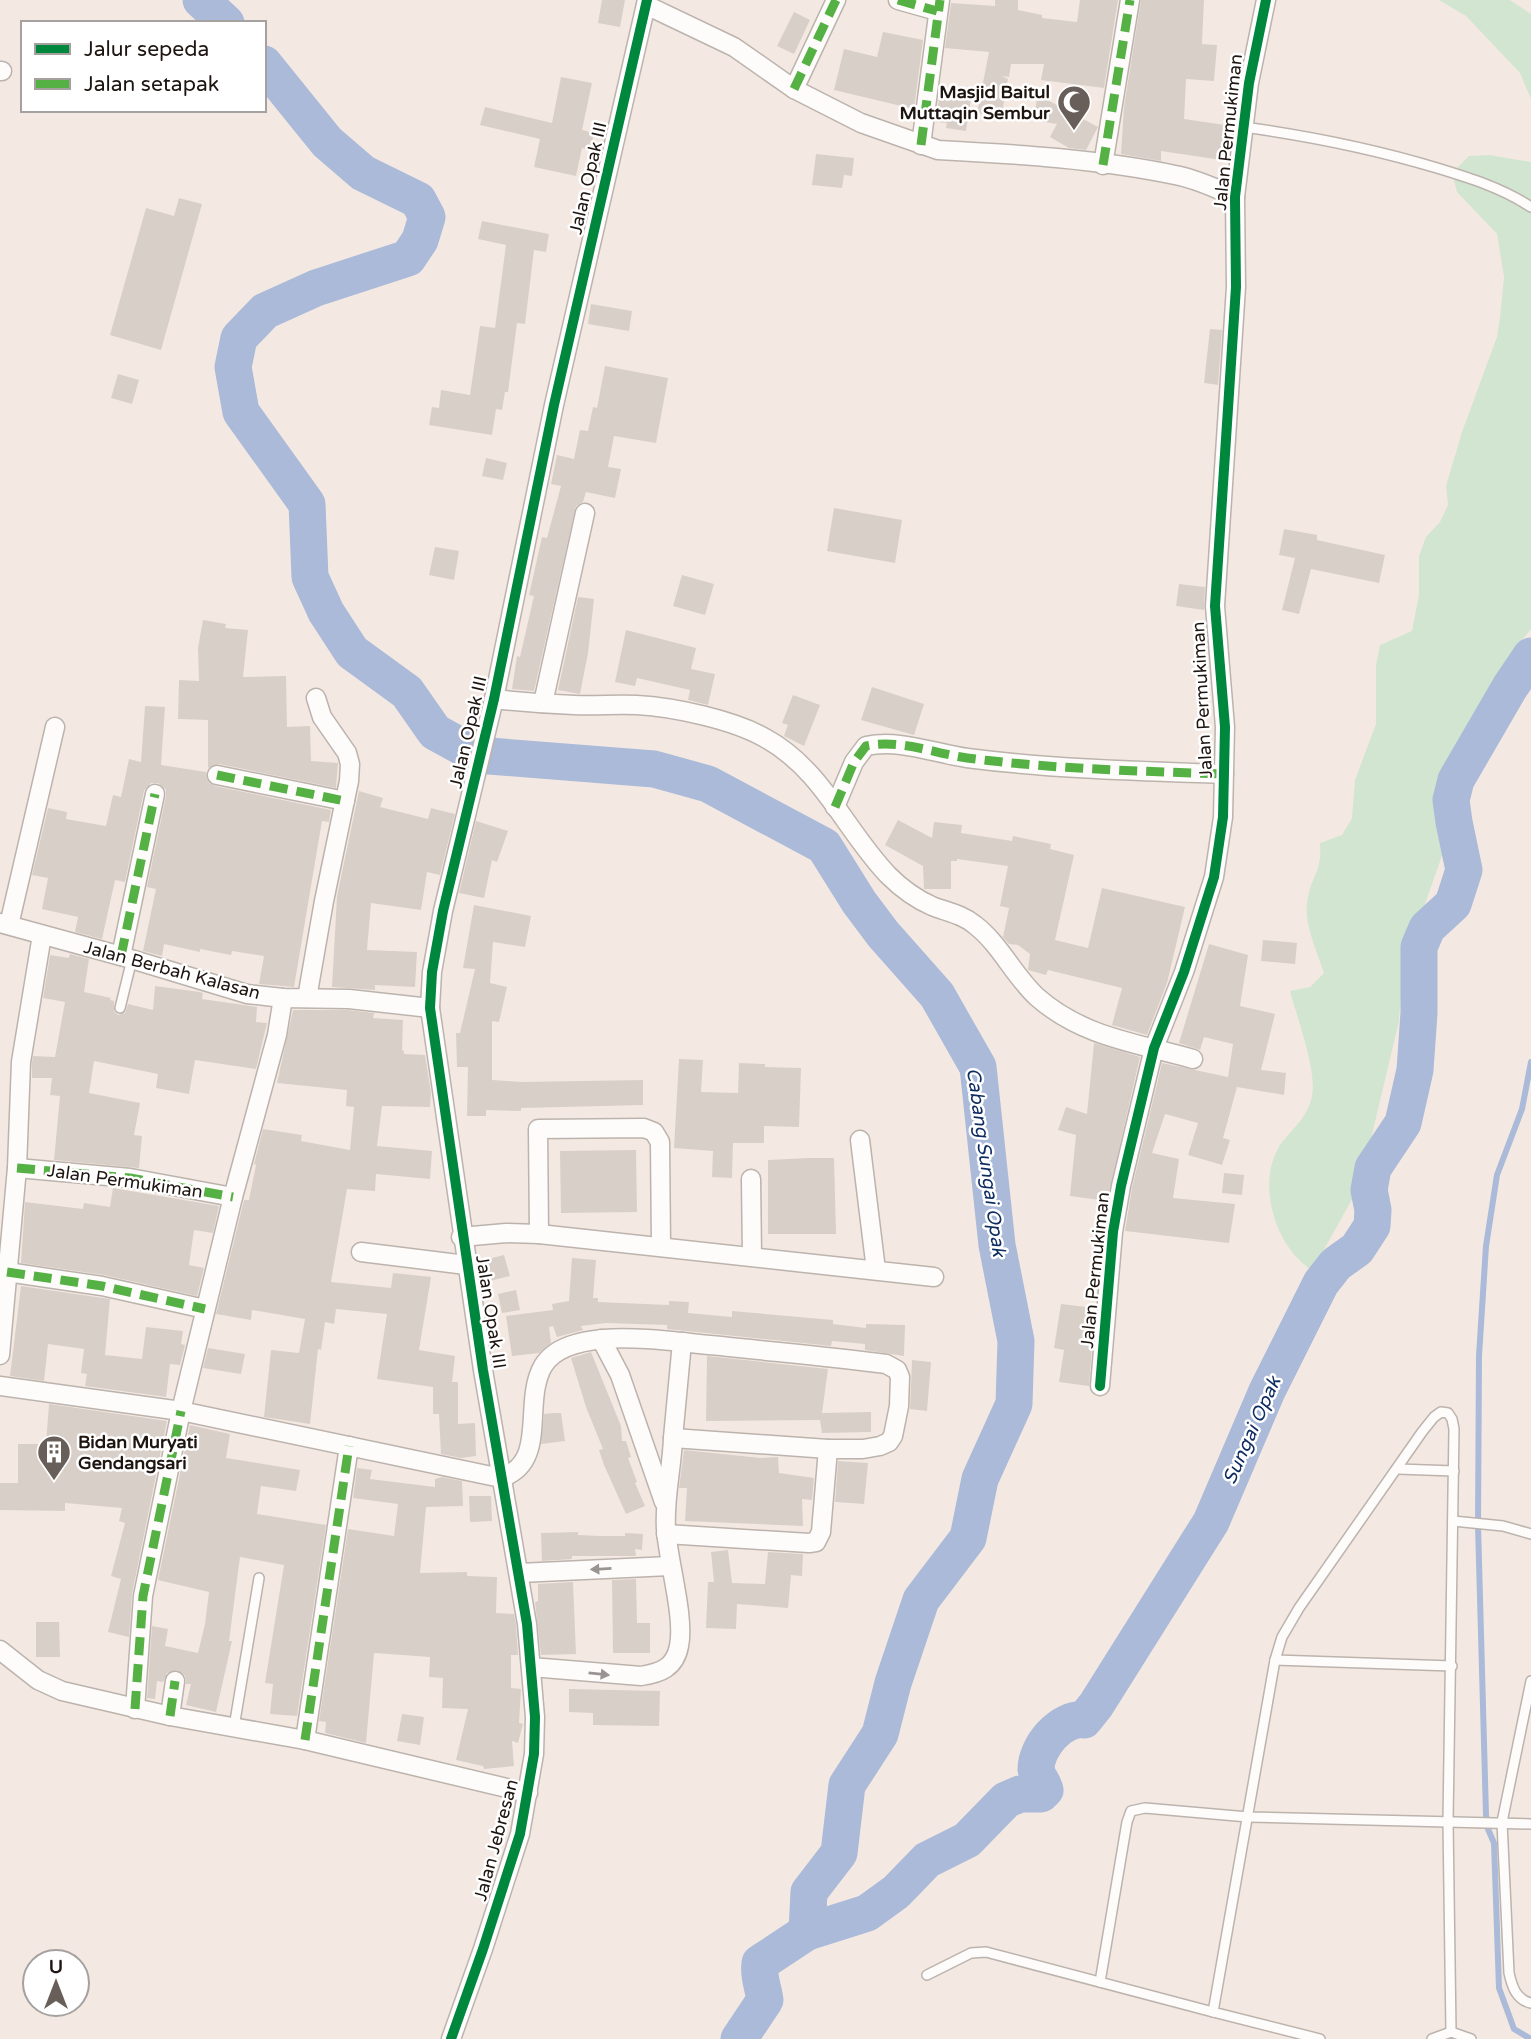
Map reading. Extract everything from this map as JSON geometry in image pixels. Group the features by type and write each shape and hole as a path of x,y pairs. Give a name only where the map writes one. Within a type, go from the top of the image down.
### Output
{"street":[{"path":"794,89 836,0"},
{"path":"898,0 938,5 920,145"},
{"path":"1103,165 1130,0"},
{"name":"Jalan Permukiman","path":"1100,1386 1113,1232 1121,1186 1154,1048 1184,972 1214,877 1223,817 1225,727 1215,606 1236,287 1236,197 1249,83 1266,0"},
{"name":"Jalan Permukiman","path":"646,2 734,47 794,89 861,123 920,145 938,150 989,152 1176,175 1236,197"},
{"name":"Jalan Opak III","path":"501,1478 461,1237 430,1007 432,972 443,911 494,699 554,405 646,2"},
{"path":"543,703 585,513"},
{"path":"307,998 350,764 347,754 322,718 316,698"},
{"path":"494,699 665,708 733,724 765,738 800,761 888,875 919,899 962,916 974,924 985,933 1010,968 1036,996 1061,1015 1083,1028 1193,1059"},
{"path":"4,924 55,727"},
{"name":"Jalan Permukiman","path":"835,807 854,762 866,746 884,742 966,758 1088,769 1224,774"},
{"path":"217,775 345,801"},
{"path":"127,958 155,794"},
{"name":"Jalan Berbah Kalasan","path":"4,924 247,994 283,998 349,999 430,1007"},
{"path":"0,1355 17,1168 21,1062 42,935"},
{"path":"135,1709 143,1596 181,1411 233,1197 277,1035 283,998"},
{"path":"539,1234 538,1129 644,1128 654,1132 660,1142 661,1246"},
{"path":"860,1140 876,1270"},
{"name":"Jalan Permukiman","path":"17,1168 130,1178 233,1197"},
{"path":"751,1180 752,1256"},
{"path":"461,1237 506,1233 539,1234 934,1276"},
{"path":"360,1252 466,1265"},
{"path":"6,1272 102,1286 205,1310"},
{"path":"601,1339 621,1375 666,1509"},
{"path":"0,1386 181,1411 501,1478 515,1473 529,1453 533,1408 543,1367 561,1348 601,1339 682,1342 892,1366 900,1377 900,1406 896,1426 889,1442 872,1449 828,1449 673,1438"},
{"path":"531,1667 641,1676 658,1673 671,1666 679,1646 679,1618 666,1534 666,1509 682,1342"},
{"path":"305,1740 349,1446"},
{"path":"666,1534 816,1542 821,1532 828,1449"},
{"name":"Jalan Jebresan","path":"451,2039 512,1859 528,1793 534,1754 535,1717 531,1667 519,1573 501,1478"},
{"path":"519,1573 670,1566"},
{"path":"0,1650 38,1680 62,1691 135,1709 305,1740 528,1793"},
{"path":"170,1716 174,1681"}],"lane":[{"name":"Jalan Permukiman","path":"1244,127 1385,152 1483,183 1514,196 1531,207"},
{"path":"120,1008 127,958"},
{"path":"1213,2012 1275,1660 1282,1637 1299,1608 1434,1417 1445,1412 1452,1419 1454,1429 1448,1821 1451,2032"},
{"path":"1398,1469 1454,1471"},
{"path":"1453,1521 1482,1522 1531,1534"},
{"path":"234,1727 259,1578"},
{"path":"1275,1660 1452,1666"},
{"path":"1531,1681 1497,1822 1508,1973 1513,1989 1523,2001 1531,2003"},
{"path":"1100,1982 1131,1811 1145,1808 1248,1816 1531,1824"},
{"path":"927,1975 971,1953 986,1952 1320,2039"},
{"path":"1432,2039 1451,2032 1471,2039"}],"green space":[{"path":"1439,0 1510,0 1531,14 1531,99 1520,73 1466,16"},
{"path":"1489,155 1531,162 1531,629 1514,650 1403,967 1399,1021 1360,1185 1312,1271 1296,1257 1284,1241 1270,1200 1270,1171 1274,1157 1280,1145 1303,1117 1312,1096 1312,1072 1290,991 1310,987 1324,973 1307,916 1320,843 1342,835 1352,818 1355,780 1376,724 1376,665 1380,645 1412,631 1419,595 1419,556 1426,537 1440,522 1448,505 1446,486 1462,432 1497,337 1504,277 1497,234 1457,192 1452,173 1469,156"}],"building":[{"path":"602,0 625,0 620,27 598,23"},
{"path":"995,0 1018,0 1018,10 1042,15 1042,18 1077,22 1080,0 1118,0 1104,88 1041,80 1044,64 1011,64 1009,77 1002,76 1008,79 1001,118 977,113 989,52 945,48 951,3 995,6"},
{"path":"1141,0 1204,0 1202,44 1217,45 1214,81 1186,79 1184,119 1232,126 1228,161 1161,151 1161,161 1121,154 1124,107"},
{"path":"794,12 810,20 794,54 777,46"},
{"path":"883,32 923,40 914,109 834,90 844,49 877,57"},
{"path":"561,77 592,83 582,130 594,133 590,150 582,148 576,176 534,167 540,139 480,125 485,107 552,123"},
{"path":"940,91 971,98 966,131 946,128 947,123 936,122"},
{"name":"Masjid Baitul Muttaqin Sembur","path":"1038,95 1098,127 1086,150 1069,148 1050,137 1057,124 1033,120"},
{"path":"816,154 854,158 852,176 844,175 842,188 812,185"},
{"path":"179,198 202,204 161,350 110,335 146,208 174,216"},
{"path":"482,221 549,234 546,252 534,250 525,324 517,323 508,392 505,392 502,410 496,409 492,435 429,425 432,407 439,408 441,390 470,395 480,326 495,328 506,245 478,239"},
{"path":"591,304 632,311 629,331 588,324"},
{"path":"1210,329 1222,330 1218,385 1204,383"},
{"path":"605,366 668,378 656,443 614,436 608,467 621,469 615,498 586,492 583,502 576,506 534,691 512,689 517,656 520,657 534,596 529,595 542,537 547,538 561,486 551,484 557,455 574,459 580,430 588,431 593,407 597,408"},
{"path":"118,374 139,380 132,404 111,398"},
{"path":"486,458 507,463 503,480 482,476"},
{"path":"834,508 902,520 895,563 827,551"},
{"path":"1284,529 1317,535 1317,540 1385,555 1379,583 1311,569 1299,614 1282,610 1295,558 1279,555"},
{"path":"435,547 459,551 454,580 429,575"},
{"path":"682,575 714,584 705,615 673,606"},
{"path":"1179,584 1205,587 1204,610 1176,606"},
{"path":"578,597 594,599 580,694 558,690"},
{"path":"203,620 226,624 225,628 248,630 243,677 286,676 287,727 310,726 311,761 338,763 336,788 219,764 208,768 208,720 178,719 179,680 199,681 198,648"},
{"path":"626,630 696,648 691,669 715,674 708,705 688,700 690,690 637,678 635,686 615,682"},
{"path":"872,687 924,704 914,735 861,720"},
{"path":"793,695 820,705 804,746 784,736 788,725 782,723"},
{"path":"145,706 165,707 161,765 206,772 207,779 215,786 331,810 329,822 322,821 294,987 259,984 264,956 232,951 231,955 200,949 200,952 164,944 162,956 143,951 156,889 147,887 166,796 166,790 158,783 151,783 144,791 125,882 115,880 102,939 75,932 78,917 42,909 48,878 32,875 48,808 67,812 66,819 106,826 113,795 121,797 129,759 141,762"},
{"path":"359,791 383,798 380,807 428,819 431,808 455,814 440,875 427,872 421,910 371,903 367,950 417,952 415,987 375,985 375,990 332,987 337,896"},
{"path":"898,820 932,838 934,822 962,825 961,833 1012,841 1013,836 1051,844 1050,849 1074,855 1055,940 1088,948 1102,888 1185,907 1167,983 1147,1035 1112,1025 1122,988 1048,970 1046,975 1028,970 1030,954 1018,945 1009,944 1003,937 1009,908 1000,906 1008,866 957,859 951,861 951,889 924,889 923,866 885,845"},
{"path":"476,821 508,831 497,862 492,860 484,898 459,893"},
{"path":"474,905 531,916 525,947 493,942 490,983 507,987 499,1022 492,1021 492,1080 643,1080 643,1105 521,1108 521,1111 486,1110 486,1116 467,1116 468,1067 457,1067 456,1033 460,1033 475,969 463,968"},
{"path":"1263,940 1297,943 1295,964 1261,961"},
{"path":"1209,944 1248,955 1240,1006 1275,1014 1261,1070 1286,1073 1284,1095 1237,1087 1223,1138 1230,1140 1222,1165 1188,1155 1198,1123 1165,1114 1152,1153 1179,1159 1173,1198 1235,1204 1229,1243 1125,1231 1132,1188 1162,1063 1228,1077 1233,1044 1204,1037 1200,1050 1179,1043"},
{"path":"70,954 89,959 84,992 111,998 110,1000 114,1001 114,1011 118,1015 125,1013 128,1004 153,1010 155,986 200,992 203,993 202,999 257,1007 256,1022 267,1023 256,1069 195,1060 189,1094 156,1088 158,1074 94,1061 89,1093 140,1103 134,1135 142,1136 139,1168 54,1160 60,1096 50,1095 52,1078 32,1078 32,1063 33,1056 55,1057 65,1002 43,998 50,955 69,958"},
{"path":"293,1010 348,1010 374,1013 373,1018 403,1020 404,1054 425,1055 431,1093 430,1107 382,1106 377,1146 432,1151 430,1179 376,1174 375,1191 347,1189 331,1282 391,1288 393,1273 431,1277 419,1350 455,1356 452,1382 458,1382 458,1424 475,1423 476,1456 461,1458 441,1454 439,1414 433,1414 433,1387 377,1379 387,1314 336,1309 334,1324 325,1322 321,1350 318,1349 310,1424 264,1417 271,1350 299,1353 305,1319 252,1310 251,1320 216,1314 244,1200 249,1200 263,1129 302,1135 301,1141 350,1150 354,1107 346,1106 347,1090 277,1083"},
{"path":"1094,1043 1140,1057 1107,1201 1070,1196 1076,1135 1058,1130 1066,1107 1087,1114"},
{"path":"679,1059 703,1060 701,1092 738,1093 739,1063 801,1068 799,1127 764,1126 764,1143 733,1143 732,1178 712,1177 713,1151 674,1148"},
{"path":"636,1150 637,1212 561,1213 560,1151"},
{"path":"834,1158 836,1234 768,1234 768,1160"},
{"path":"1224,1173 1244,1175 1242,1195 1222,1193"},
{"path":"113,1188 219,1206 213,1233 194,1230 189,1265 204,1268 197,1296 104,1275 21,1263 25,1202 83,1209 84,1203 110,1207"},
{"path":"504,1255 510,1276 486,1282 480,1261"},
{"path":"572,1258 596,1260 593,1298 598,1298 598,1302 669,1305 669,1301 689,1302 688,1313 732,1317 732,1311 833,1320 833,1324 866,1328 866,1324 905,1325 904,1356 865,1350 865,1344 832,1341 831,1346 667,1329 667,1325 606,1323 581,1326 583,1330 557,1337 553,1326 549,1327 551,1343 539,1353 512,1356 506,1316 553,1310 552,1304 569,1301"},
{"path":"21,1286 110,1299 105,1355 142,1359 146,1327 183,1331 181,1344 185,1345 180,1365 170,1364 166,1397 85,1386 87,1374 81,1373 84,1349 48,1344 44,1381 10,1376"},
{"path":"516,1290 520,1310 502,1313 498,1294"},
{"path":"1061,1304 1095,1308 1089,1386 1059,1382 1064,1350 1054,1348"},
{"path":"208,1348 245,1354 241,1374 203,1368"},
{"path":"591,1352 621,1426 622,1441 626,1441 631,1457 628,1458 637,1482 635,1483 645,1506 626,1514 604,1465 599,1450 603,1449 586,1407 571,1358"},
{"path":"707,1356 828,1369 822,1413 871,1412 871,1432 822,1433 820,1420 706,1421"},
{"path":"912,1360 931,1362 927,1411 910,1409"},
{"path":"49,1404 167,1421 132,1594 129,1637 108,1632 121,1579 111,1576 125,1523 119,1521 122,1508 65,1503 65,1511 0,1510 0,1483 18,1483 18,1444 46,1444"},
{"path":"561,1413 565,1441 541,1444 544,1414"},
{"path":"190,1425 230,1434 226,1458 300,1470 296,1491 261,1486 257,1514 326,1525 297,1716 270,1714 273,1684 265,1683 284,1565 240,1557 229,1641 232,1641 216,1712 186,1705 191,1684 186,1684 185,1676 177,1670 167,1673 163,1682 157,1681 155,1699 147,1698 152,1626 168,1629 165,1646 198,1653 205,1624 209,1592 158,1580"},
{"path":"684,1450 761,1458 778,1457 779,1473 814,1478 812,1500 802,1499 803,1526 685,1521 687,1488 679,1488"},
{"path":"838,1461 868,1463 864,1504 835,1502"},
{"path":"357,1468 372,1470 370,1479 435,1487 435,1479 442,1477 462,1481 463,1506 426,1507 420,1573 467,1572 467,1576 497,1577 496,1613 514,1614 516,1625 518,1655 511,1655 511,1688 521,1689 519,1723 523,1724 518,1743 512,1741 514,1766 484,1769 483,1766 456,1760 468,1709 442,1708 443,1678 429,1677 430,1657 374,1653 366,1743 325,1733 326,1722 319,1721 348,1529 394,1536 398,1504 353,1498"},
{"path":"469,1496 491,1496 492,1521 470,1522"},
{"path":"578,1532 578,1535 601,1536 643,1534 642,1550 635,1549 636,1556 572,1556 572,1559 542,1561 541,1533"},
{"path":"728,1550 732,1583 765,1584 768,1552 803,1554 802,1576 791,1575 788,1608 737,1604 736,1629 706,1628 708,1582 714,1582 711,1552"},
{"path":"636,1579 637,1623 650,1623 650,1653 613,1653 612,1580"},
{"path":"573,1582 576,1654 541,1655 535,1602 538,1601 538,1584"},
{"path":"36,1622 59,1622 60,1657 36,1657"},
{"path":"569,1689 660,1691 659,1726 593,1725 593,1713 569,1712"},
{"path":"402,1714 424,1717 420,1745 397,1741"}],"waterway":[{"name":"Cabang Sungai Opak","path":"201,0 224,21"},
{"name":"Cabang Sungai Opak","path":"266,66 327,142 363,173 418,200 427,217 420,240 408,258 316,288 265,311 239,338 233,367 241,412 307,504 310,577 326,612 352,652 407,692 435,732 477,755 654,769 708,784 824,846 859,902 883,934 937,995 978,1067 997,1245 1016,1341 1014,1404 980,1479 968,1538 921,1600 893,1683 880,1734 847,1785 839,1853 809,1892 807,1932"},
{"name":"Sungai Opak","path":"739,2039 765,2000 760,1963 807,1932 867,1913 896,1892 927,1860 967,1840 1006,1800 1020,1794 1041,1794 1045,1790 1036,1769 1045,1743 1067,1723 1084,1720 1096,1705 1211,1522 1267,1391 1321,1283 1336,1264 1357,1249 1372,1226 1373,1210 1369,1190 1373,1168 1403,1123 1415,1070 1419,1013 1419,947 1427,928 1453,904 1464,870 1451,800 1456,780 1531,656"},
{"path":"1531,1062 1522,1109 1497,1175 1486,1246 1479,1356 1478,1525 1486,1815 1494,1843 1499,1988 1514,2029 1531,2039"}],"marked path":[{"path":"794,89 836,0"},
{"path":"898,0 937,11"},
{"path":"921,145 940,0"},
{"path":"1103,165 1130,0"},
{"path":"835,807 854,762 866,746 879,744 904,745 967,758 1031,765 1224,774"},
{"path":"217,775 345,801"},
{"path":"121,956 155,794"},
{"path":"17,1168 130,1178 233,1197"},
{"path":"7,1272 102,1286 205,1309"},
{"path":"135,1709 143,1596 181,1411"},
{"path":"305,1740 349,1446"},
{"path":"170,1716 175,1681"}],"cycle path":[{"path":"451,2039 520,1834 534,1754 535,1717 527,1624 483,1370 430,1008 432,972 443,911 494,699 554,405 647,0"},
{"path":"1100,1386 1113,1232 1121,1186 1154,1048 1184,972 1214,877 1223,817 1225,727 1215,606 1236,287 1235,197 1249,83 1266,0"}],"place":[{"name":"Masjid Baitul Muttaqin Sembur","path":"1074,132"},
{"name":"Bidan Muryati Gendangsari","path":"54,1482"}]}
